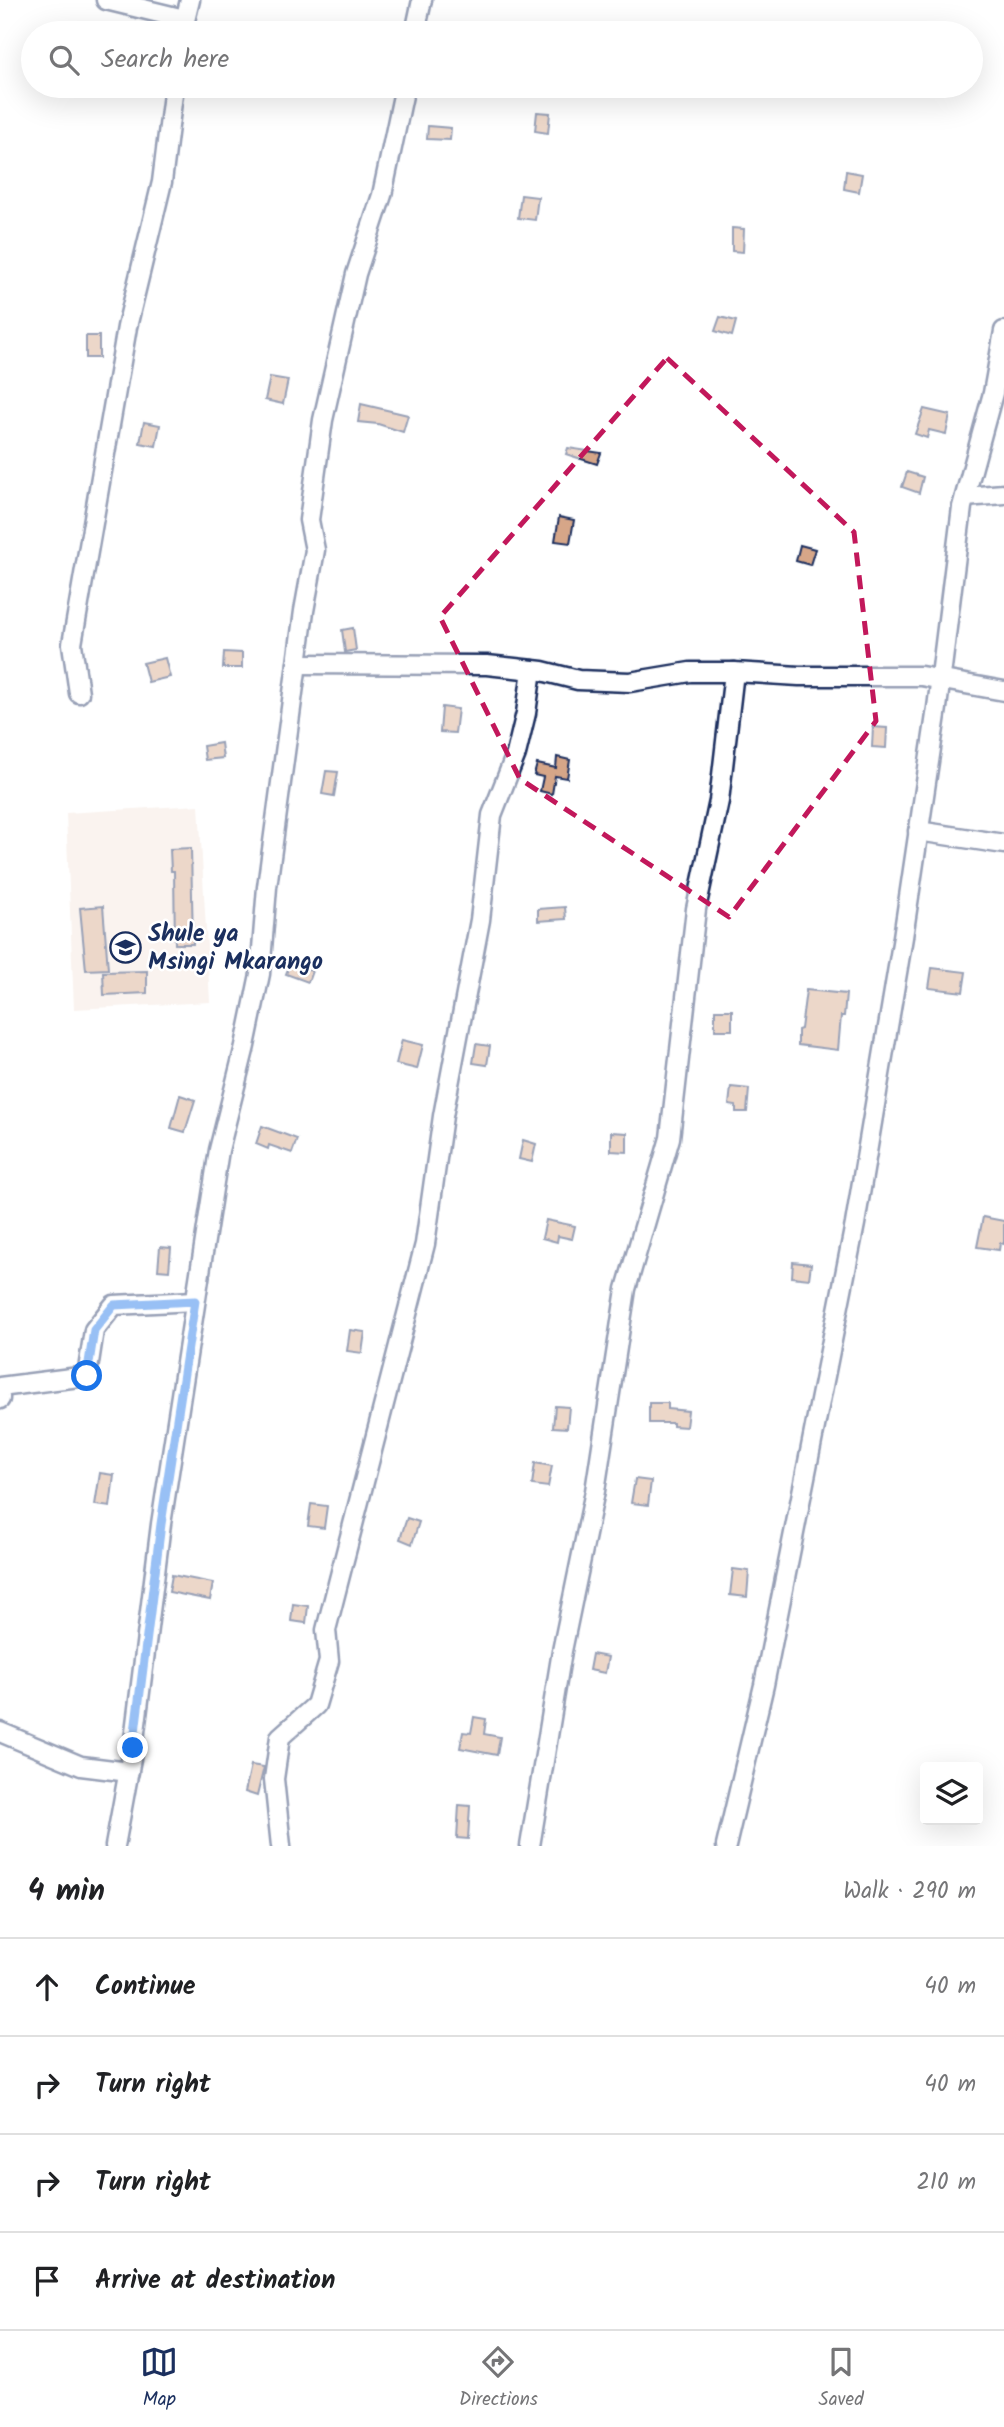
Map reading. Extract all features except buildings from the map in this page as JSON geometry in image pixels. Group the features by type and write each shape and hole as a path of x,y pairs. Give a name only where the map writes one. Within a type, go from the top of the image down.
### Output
{"street":[{"path":"106,0 168,21"},
{"path":"184,21 190,0"},
{"path":"418,21 422,0"},
{"path":"79,693 72,644 127,327 162,182 172,98"},
{"path":"115,1846 129,1772 161,1524 219,1150 260,974 267,887 315,550 309,520 323,420 356,274 382,195 402,98"},
{"path":"726,1846 764,1685 855,1224 918,831 965,497 993,393 1004,331"},
{"path":"965,497 1004,494"},
{"path":"297,664 486,666 532,670 578,680 630,682 690,672 799,676 921,676 1004,691"},
{"path":"281,1846 274,1779 280,1737 316,1705 329,1661 326,1630 425,1244 443,1116 480,920 492,815 516,754 526,713 532,670"},
{"path":"530,1846 562,1651 595,1490 626,1289 670,1138 696,909 719,800 734,672"},
{"path":"918,831 1004,844"},
{"path":"0,1399 0,1387 87,1376 94,1330 114,1305 195,1301"},
{"path":"0,1732 81,1766 129,1772"}],"highlighted area":[{"path":"667,358 854,532 876,721 729,917 520,779 440,617"}],"shaded area":[{"path":"199,805 210,1002 74,1009 66,813"}],"place":[{"name":"Shule ya Msingi Mkarango","path":"125,947"}],"route":[{"path":"87,1376 94,1330 114,1305 195,1301 161,1524 133,1748"}]}
